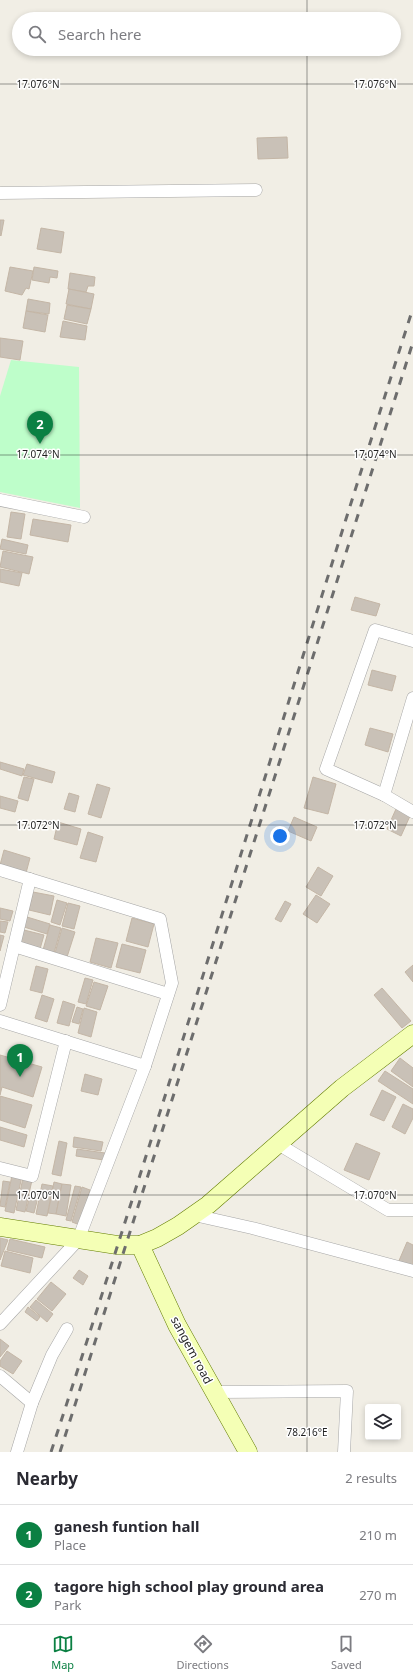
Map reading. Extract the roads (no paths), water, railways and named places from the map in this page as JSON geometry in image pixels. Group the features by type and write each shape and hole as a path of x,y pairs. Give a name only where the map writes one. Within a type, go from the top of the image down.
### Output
{"main road":[{"path":"0,1227 78,1240 117,1245 140,1245 168,1232 208,1205 342,1088 409,1041"},
{"name":"sangem road","path":"140,1245 177,1325 248,1452"}],"street":[{"path":"0,193 256,190"},
{"path":"0,500 84,517"},
{"path":"413,641 375,630 326,770 384,795 413,812"},
{"path":"384,795 413,698"},
{"path":"0,870 160,918 172,983 146,1066 78,1240 0,1324"},
{"path":"0,1005 30,879"},
{"path":"14,946 168,994"},
{"path":"0,1020 146,1066"},
{"path":"0,1168 32,1176 66,1041"},
{"path":"278,1144 388,1210 413,1210"},
{"path":"194,1215 252,1228 413,1271"},
{"path":"17,1452 32,1403 52,1355 67,1329"},
{"path":"0,1376 32,1403"},
{"path":"215,1392 347,1391 344,1452"}],"railway":[{"path":"51,1452 143,1167 413,308"},
{"path":"60,1452 413,342"}],"place":[{"name":"tagore high school play ground area","path":"40,444"},
{"name":"ganesh funtion hall","path":"20,1077"}]}
